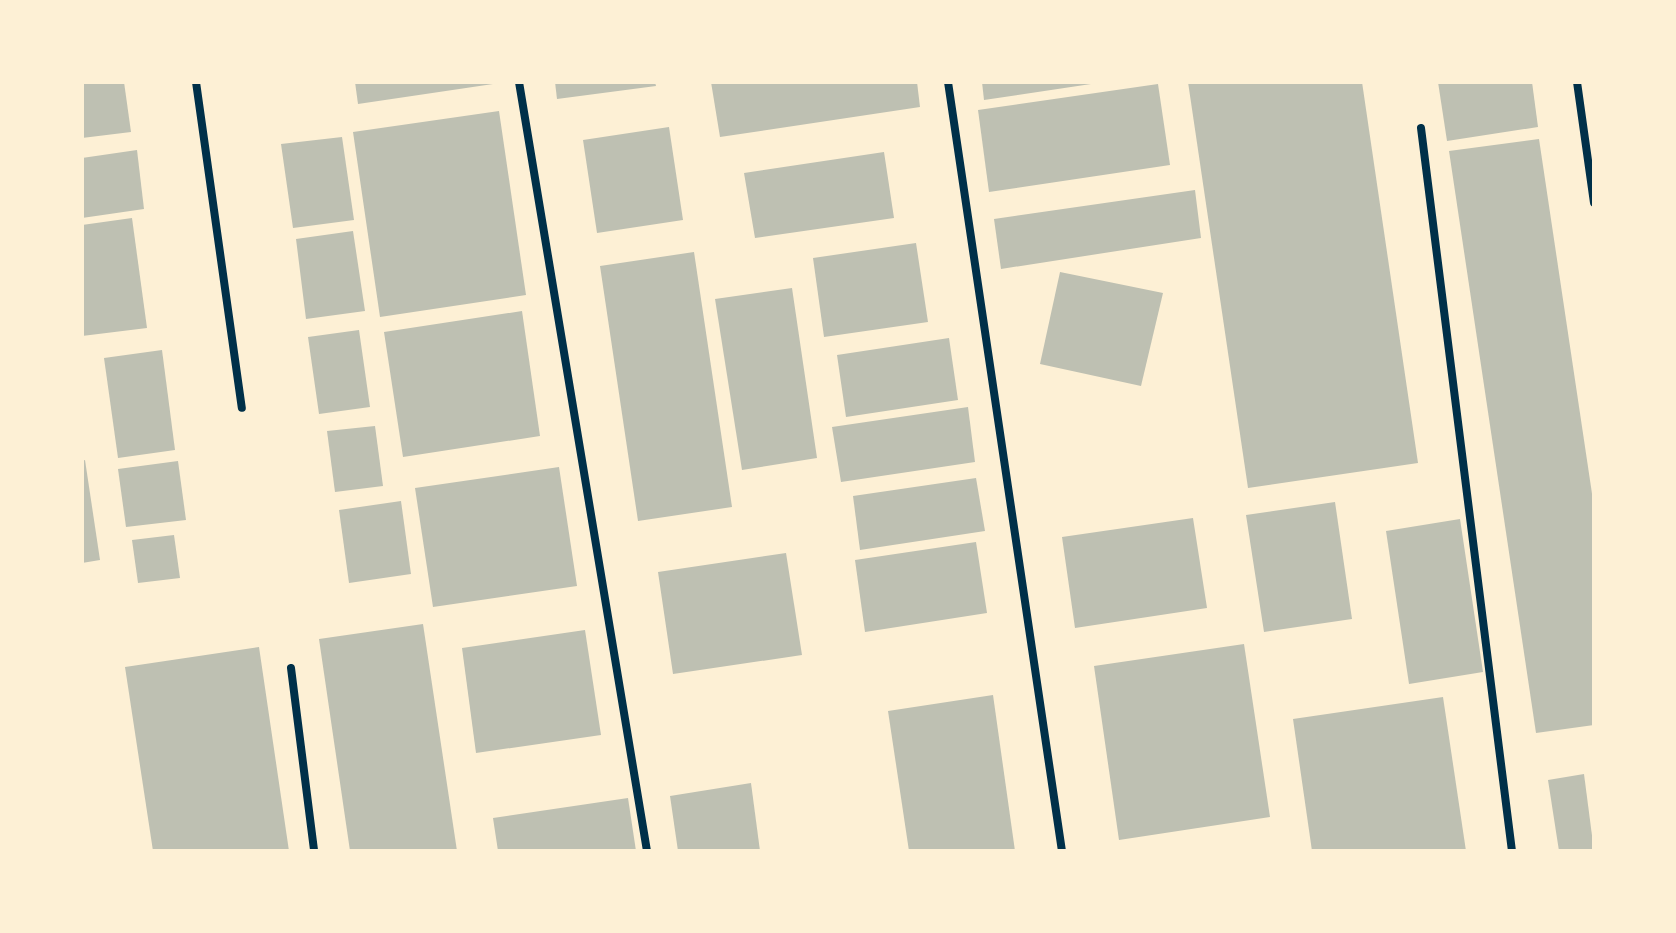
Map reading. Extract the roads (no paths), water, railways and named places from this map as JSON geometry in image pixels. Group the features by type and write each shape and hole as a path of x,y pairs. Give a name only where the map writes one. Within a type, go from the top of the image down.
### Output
{"street":[{"path":"196,82 242,408"},
{"path":"519,82 647,851"},
{"path":"948,82 1062,851"},
{"path":"1577,82 1594,203"},
{"path":"1421,128 1512,851"},
{"path":"291,668 314,851"}]}
